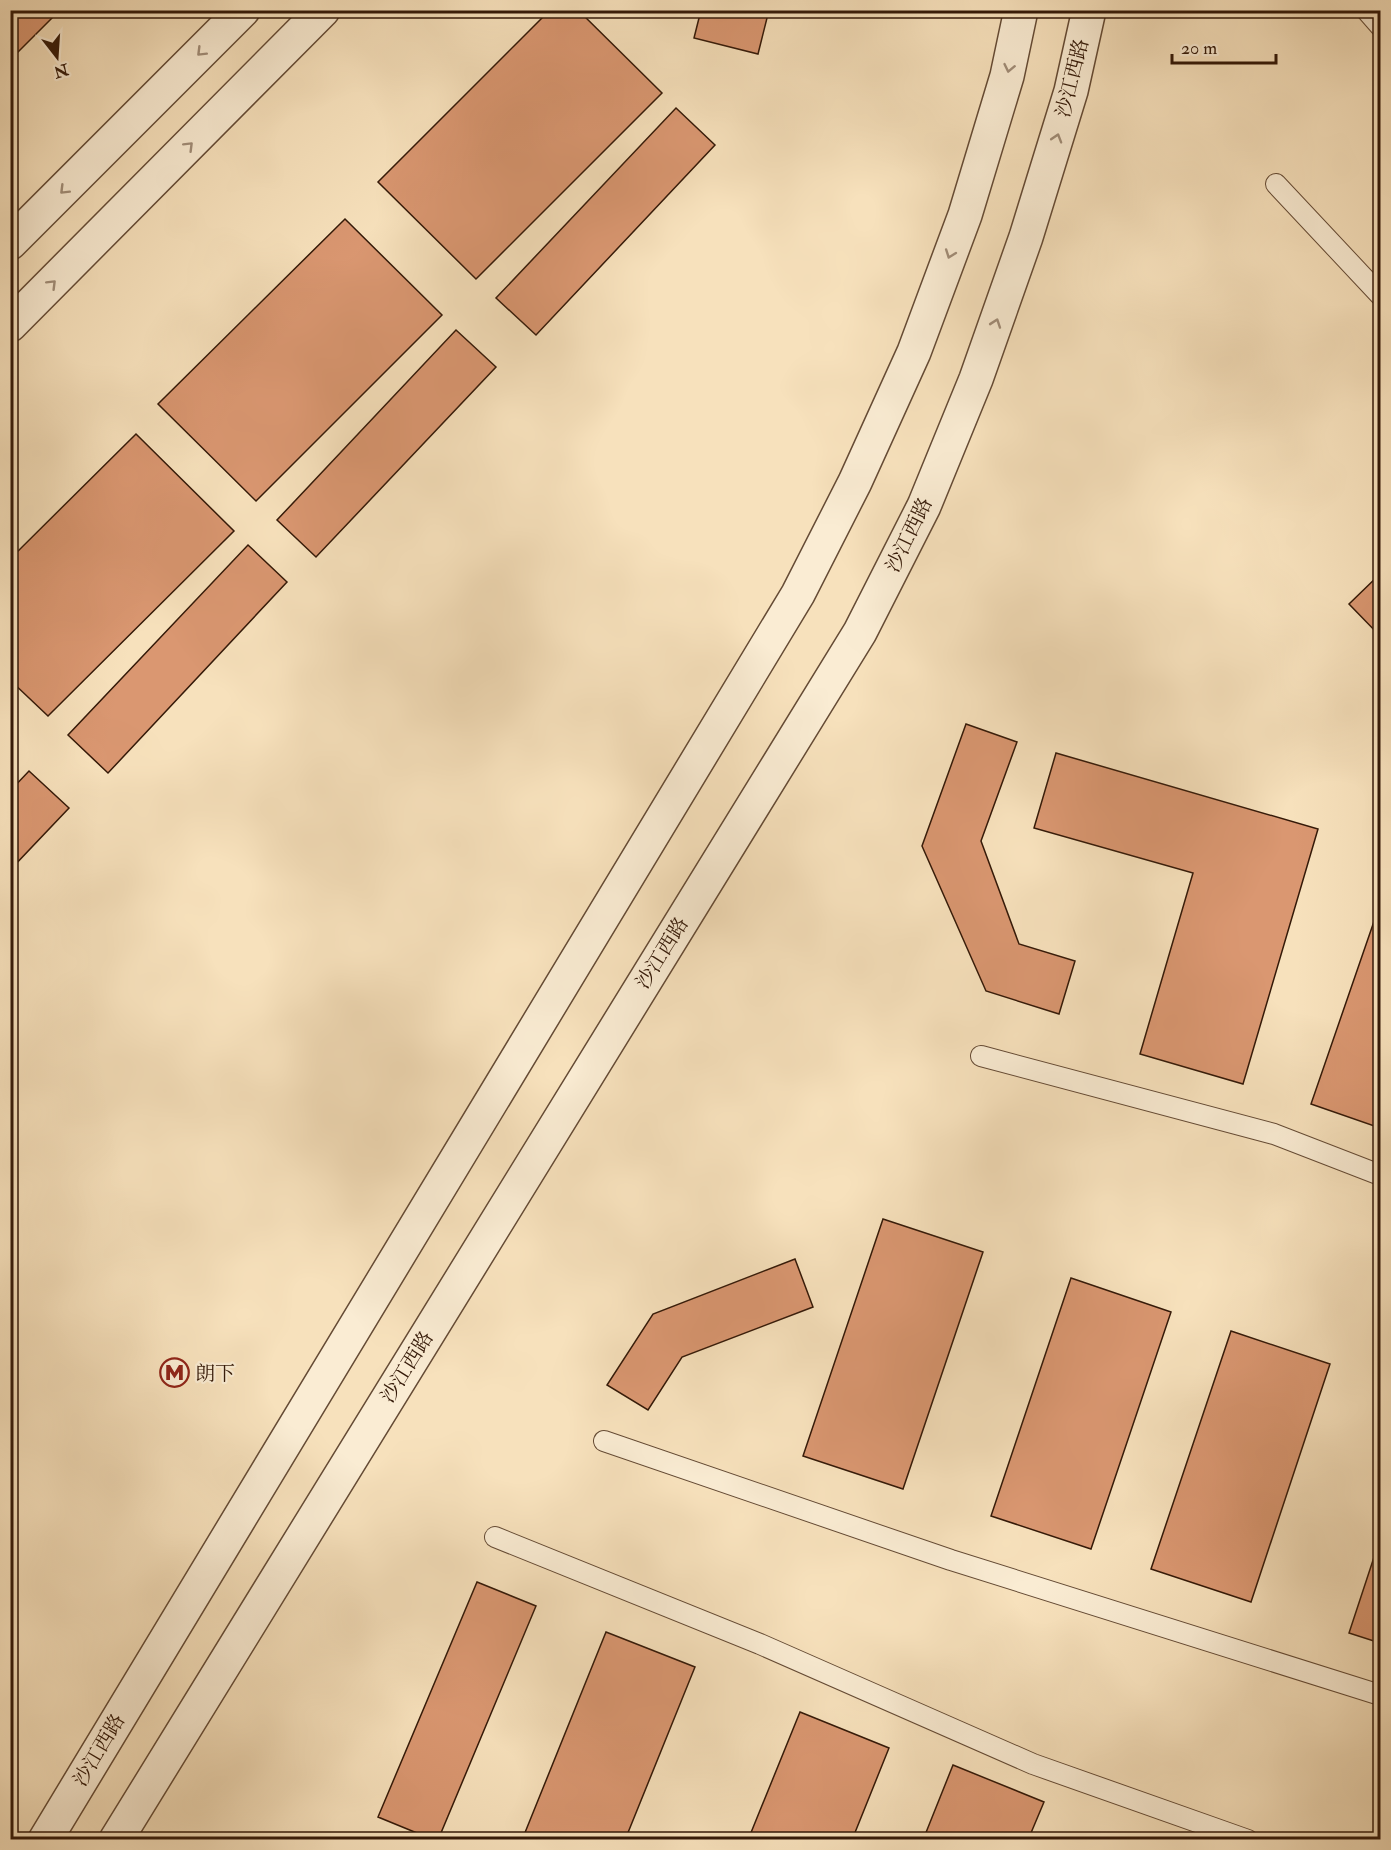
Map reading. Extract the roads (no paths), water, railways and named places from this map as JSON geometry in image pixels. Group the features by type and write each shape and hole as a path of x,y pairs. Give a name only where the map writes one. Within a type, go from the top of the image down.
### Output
{"street":[{"path":"10,243 243,10"},
{"path":"10,325 323,10"},
{"name":"沙江西路","path":"45,1839 798,594 855,482 914,352 964,215 1007,76 1021,10"},
{"name":"沙江西路","path":"116,1839 860,632 924,506 976,378 1026,237 1071,91 1089,10"}],"lane":[{"path":"1365,10 1380,26"},
{"path":"1276,184 1380,295"},
{"path":"981,1056 1274,1134 1380,1175"},
{"path":"604,1441 951,1560 1380,1695"},
{"path":"495,1538 760,1644 1033,1764 1248,1839"}],"place":[{"name":"朗下","path":"174,1373"}]}
